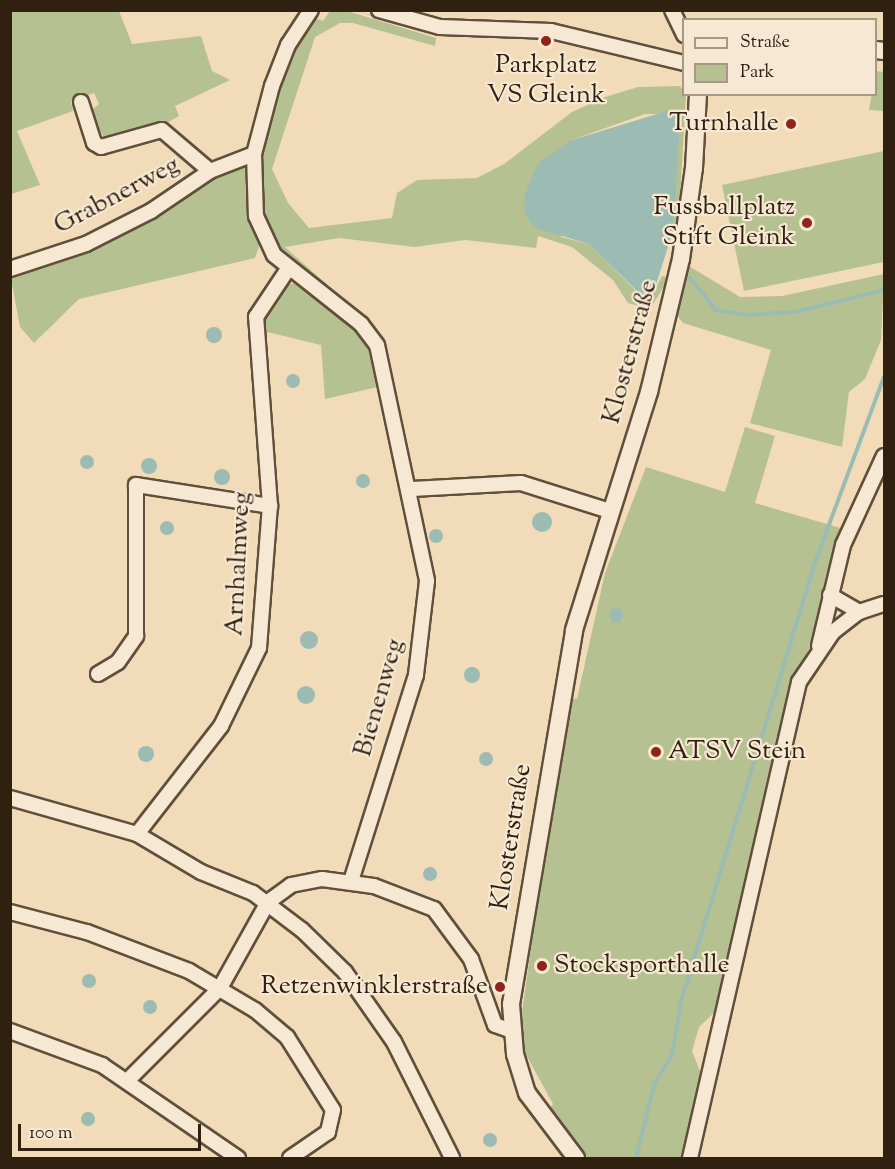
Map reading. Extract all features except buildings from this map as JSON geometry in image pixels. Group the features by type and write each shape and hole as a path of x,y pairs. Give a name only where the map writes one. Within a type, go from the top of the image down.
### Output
{"street":[{"path":"254,154 272,86 311,10"},
{"path":"379,10 440,27 551,31 682,63"},
{"path":"672,10 682,31"},
{"name":"Klosterstraße","path":"576,1158 527,1093 512,1031 516,971 569,652 610,511 654,373 681,259 694,168 698,96"},
{"name":"Grabnerweg","path":"81,102 94,143 102,147 162,130 210,171"},
{"name":"Grabnerweg","path":"10,269 68,252 123,226 210,171 254,154"},
{"name":"Bienenweg","path":"254,154 253,198 260,230 288,269 354,318 377,345 412,489 427,581 421,656 351,881"},
{"name":"Arnhalmweg","path":"137,834 220,726 247,680 260,648 270,506 256,317 288,269"},
{"path":"690,1158 799,682 819,646 830,595 849,530 885,456"},
{"path":"412,489 521,483 610,511"},
{"path":"98,674 118,662 136,636 136,485 270,506"},
{"path":"830,595 859,612"},
{"path":"819,646 859,612 885,604"},
{"path":"10,798 137,834 201,872 268,902 330,954 373,1010 414,1075 452,1158"},
{"path":"128,1080 220,987 268,902 279,891 306,881 351,881 408,895 434,909 471,959 495,1025 512,1031"},
{"path":"10,912 136,949 220,987 286,1037 333,1110 328,1132 290,1158"},
{"path":"10,1031 128,1080 238,1158"}],"green space":[{"path":"11,11 119,11 132,44 201,36 212,71 230,80 175,106 179,116 165,124 106,141 89,112 99,104 94,93 71,102 73,111 17,131 40,185 11,194"},
{"path":"330,11 347,11 436,38 435,46 353,23 340,23 315,37 272,169 288,203 309,228 392,218 397,193 417,180 477,178 504,164 572,112 605,97 638,87 680,86 682,96 686,96 678,232 673,231 677,114 645,114 572,140 561,237 589,244 638,293 654,291 662,276 669,278 650,309 628,303 613,280 572,247 538,236 536,248 465,240 415,247 339,238 285,247 371,324 387,353 392,383 383,349 281,257 261,212 257,165 278,85 313,17 323,21"},
{"path":"355,11 415,27 506,38 427,33"},
{"path":"877,71 884,72 884,111 869,110 872,96 877,96"},
{"name":"Fussballplatz Stift Gleink","path":"884,151 884,262 744,291 722,185"},
{"path":"243,160 260,243 255,258 79,299 34,343 20,327 10,273"},
{"path":"689,266 740,297 782,296 884,274 881,340 865,379 849,392 842,447 750,423 771,350 683,323 677,315"},
{"path":"299,283 369,338 382,386 325,399 321,345 263,331 266,306 288,284"},
{"name":"ATSV Stein","path":"745,427 775,436 755,503 844,529 813,642 797,672 778,735 719,1008 699,1027 692,1051 704,1081 684,1158 587,1158 548,1110 553,1104 523,1049 520,1027 566,697 577,699 605,573 646,467 725,492"}],"water":[{"path":"667,111 677,114 679,137 673,231 654,291 639,293 589,244 535,228 525,215 524,197 538,163 572,140"},
{"path":"211,327 217,327 222,335 220,341 211,343 206,338 206,332"},
{"path":"290,374 296,374 300,381 296,388 290,388 286,384 286,378"},
{"path":"84,455 90,455 94,462 90,469 84,469 80,465 80,459"},
{"path":"146,458 152,458 157,466 155,472 146,474 141,469 141,463"},
{"path":"222,469 230,477 222,485 214,477"},
{"path":"360,474 366,474 370,481 366,488 360,488 356,484 356,478"},
{"path":"542,512 549,515 552,522 549,529 542,532 535,529 532,522 535,515"},
{"path":"164,521 170,521 174,528 170,535 164,535 160,531 160,525"},
{"path":"433,529 439,529 443,536 439,543 433,543 429,539 429,533"},
{"path":"616,608 621,610 623,615 621,620 616,622 611,620 609,615 611,610"},
{"path":"309,631 315,634 318,640 315,646 309,649 303,646 300,640 303,634"},
{"path":"472,667 478,669 480,675 478,681 472,683 466,681 464,675 466,669"},
{"path":"306,686 312,689 315,695 312,701 306,704 300,701 297,695 300,689"},
{"path":"146,746 152,748 154,754 152,760 146,762 140,760 138,754 140,748"},
{"path":"483,752 489,752 493,759 489,766 483,766 479,762 479,756"},
{"path":"427,867 433,867 437,874 433,881 427,881 423,877 423,871"},
{"path":"86,974 92,974 96,981 92,988 86,988 82,984 82,978"},
{"path":"147,1000 153,1000 157,1007 153,1014 147,1014 143,1010 143,1004"},
{"path":"88,1112 93,1114 95,1119 93,1124 88,1126 83,1124 81,1119 83,1114"},
{"path":"487,1133 493,1133 497,1140 493,1147 487,1147 483,1143 483,1137"}],"waterway":[{"path":"690,278 716,310 746,315 795,312 884,290"},
{"path":"636,1158 655,1082 672,1055 681,1001 814,565 884,377"}],"place":[{"name":"Parkplatz VS Gleink","path":"546,41"},
{"name":"Turnhalle","path":"791,124"},
{"name":"Fussballplatz Stift Gleink","path":"807,223"},
{"name":"ATSV Stein","path":"656,752"},
{"name":"Stocksporthalle","path":"542,966"},
{"name":"Retzenwinklerstraße","path":"500,987"}]}
